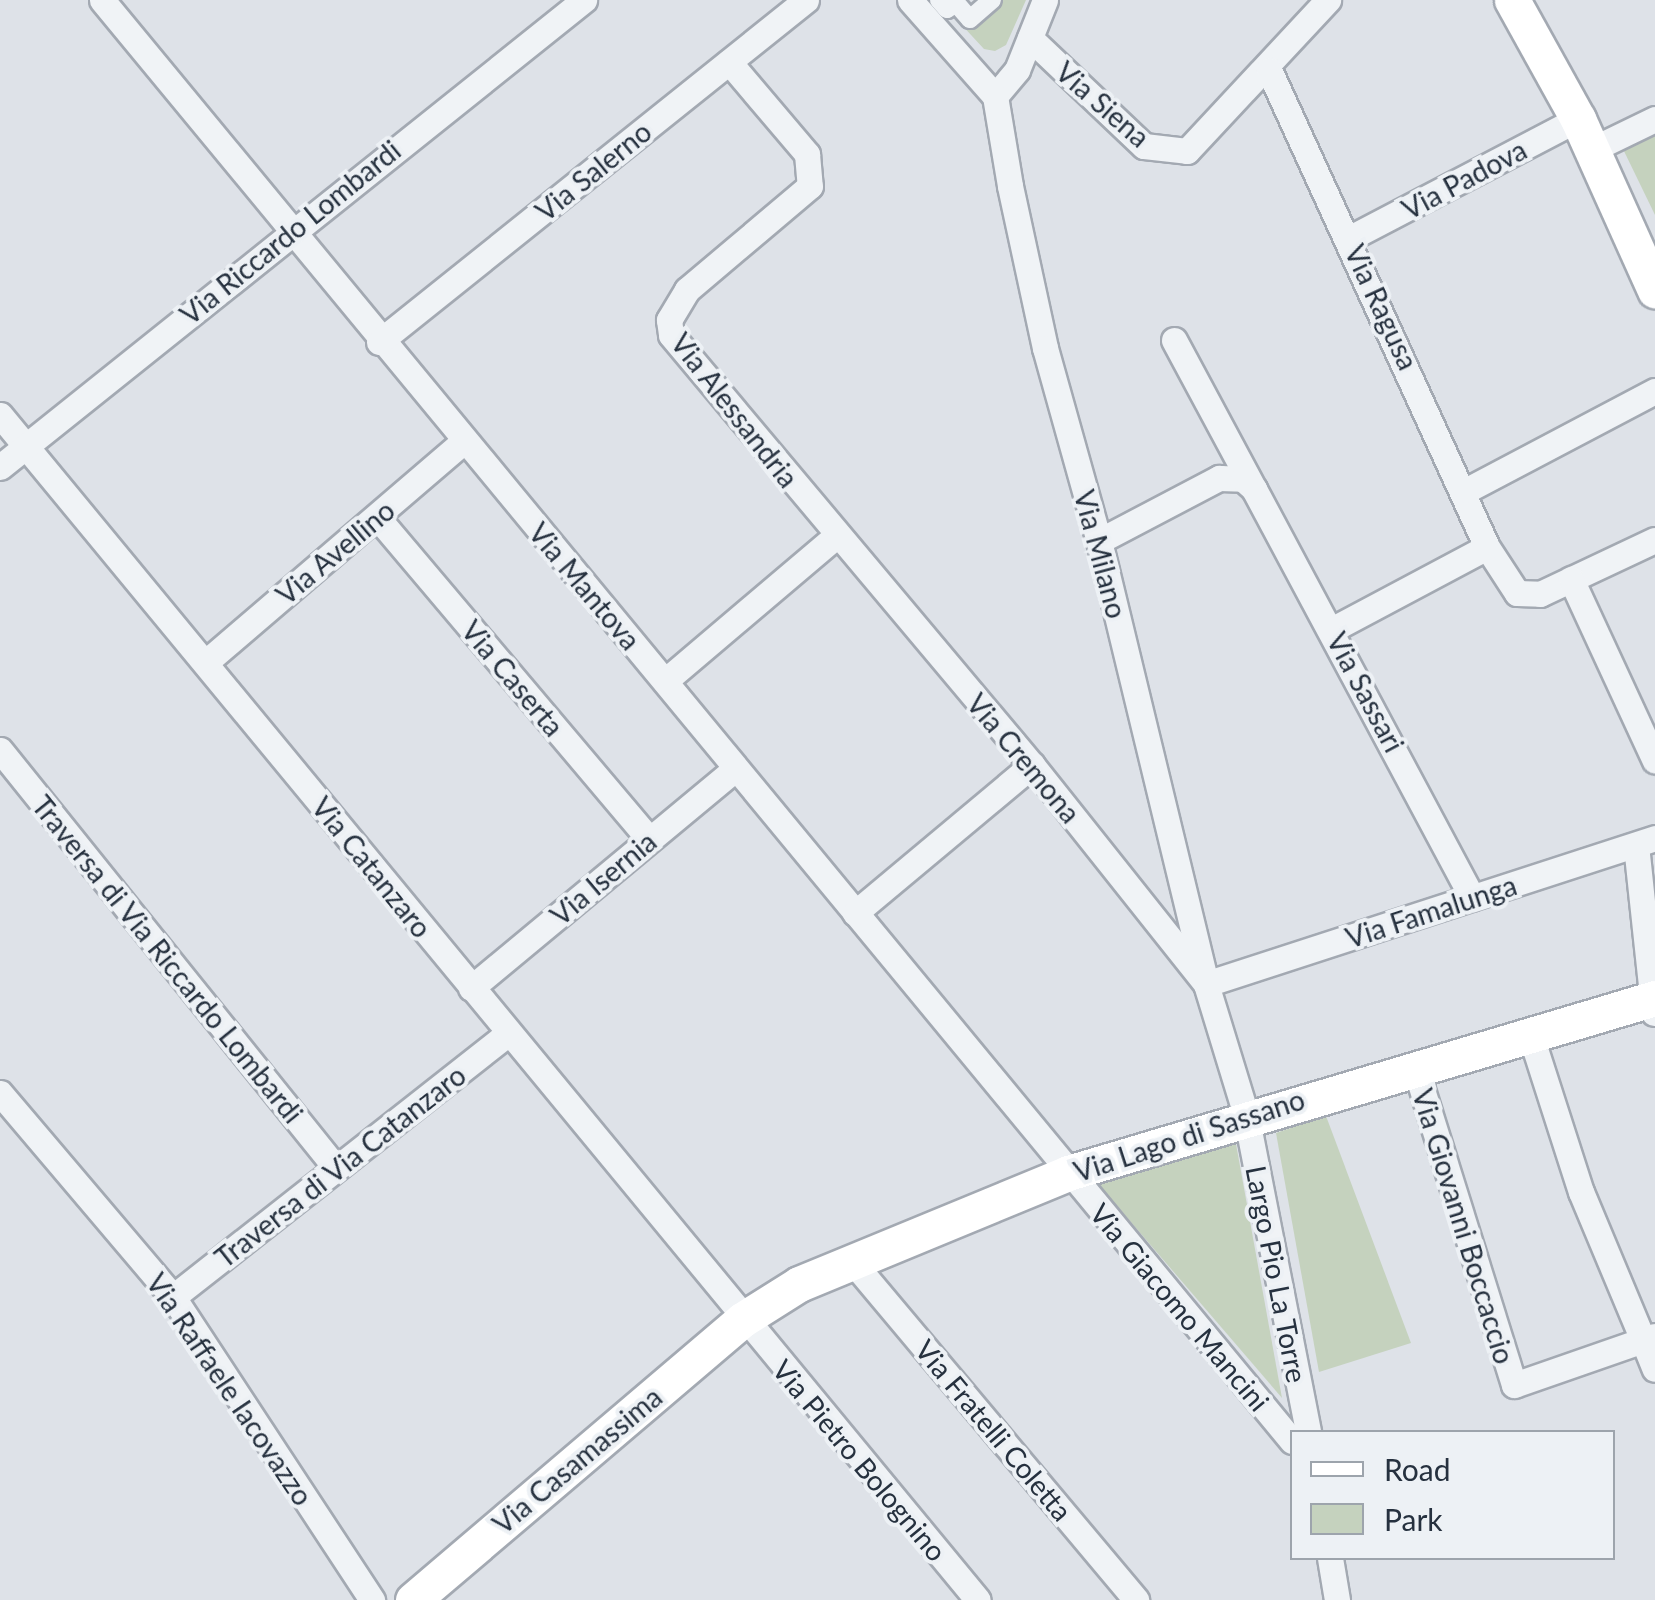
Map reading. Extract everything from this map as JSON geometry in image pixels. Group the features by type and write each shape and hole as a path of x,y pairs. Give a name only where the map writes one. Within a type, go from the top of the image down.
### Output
{"main road":[{"path":"1512,0 1584,134 1655,290"},
{"name":"Via Lago di Sassano","path":"742,1320 851,1260 1068,1172 1530,1032 1653,1004"},
{"name":"Via Casamassima","path":"418,1598 742,1320"}],"street":[{"name":"Via Mantova","path":"102,0 288,232 665,681 1068,1172"},
{"name":"Via Riccardo Lombardi","path":"0,468 288,232 584,0"},
{"name":"Via Salerno","path":"379,342 806,0"},
{"path":"910,0 996,96 1017,70 1045,0"},
{"path":"939,0 947,9 956,3 970,18 992,0"},
{"name":"Via Siena","path":"1030,38 1144,146 1165,153 1188,151 1269,70 1328,0"},
{"name":"Via Alessandria","path":"729,62 807,154 810,186 687,290 669,320 671,335 835,537"},
{"name":"Via Ragusa","path":"1269,70 1467,490 1488,547 1517,593 1540,594 1571,580"},
{"name":"Via Milano","path":"996,96 1045,348 1099,541 1206,984 1246,1115"},
{"name":"Via Padova","path":"1350,238 1584,134 1655,120"},
{"name":"Via Sassari","path":"1174,340 1333,629 1472,898"},
{"path":"1467,490 1655,392"},
{"name":"Via Catanzaro","path":"0,415 742,1320"},
{"name":"Via Avellino","path":"206,662 464,442"},
{"path":"1099,541 1218,478 1244,479 1254,488"},
{"name":"Via Caserta","path":"377,516 648,839"},
{"path":"665,681 835,537"},
{"name":"Via Cremona","path":"835,537 1032,765 1206,984"},
{"path":"1655,540 1571,580 1655,761"},
{"path":"1333,629 1488,547"},
{"name":"Traversa di Via Riccardo Lombardi","path":"0,750 336,1168"},
{"path":"856,914 1032,765"},
{"name":"Via Isernia","path":"471,988 736,768"},
{"path":"1645,841 1653,1004"},
{"name":"Via Famalunga","path":"1206,984 1645,841"},
{"path":"1530,1032 1581,1192 1649,1338 1655,1369"},
{"name":"Traversa di Via Catanzaro","path":"173,1297 507,1034"},
{"name":"Via Giovanni Boccaccio","path":"1414,1067 1514,1385 1649,1338"},
{"name":"Via Raffaele Iacovazzo","path":"0,1094 173,1297 372,1600"},
{"name":"Largo Pio La Torre","path":"1246,1115 1308,1430"},
{"name":"Via Giacomo Mancini","path":"1068,1172 1290,1439"},
{"name":"Via Fratelli Coletta","path":"851,1260 1136,1600"},
{"name":"Via Pietro Bolognino","path":"742,1320 978,1600"},
{"path":"1330,1560 1338,1600"}],"green space":[{"path":"992,0 1026,0 1006,45 995,51 984,49 947,9 970,18"},
{"path":"1655,132 1655,215 1622,147"},
{"path":"1326,1116 1411,1343 1319,1372 1276,1133"},
{"path":"1236,1144 1282,1398 1099,1185"}]}
